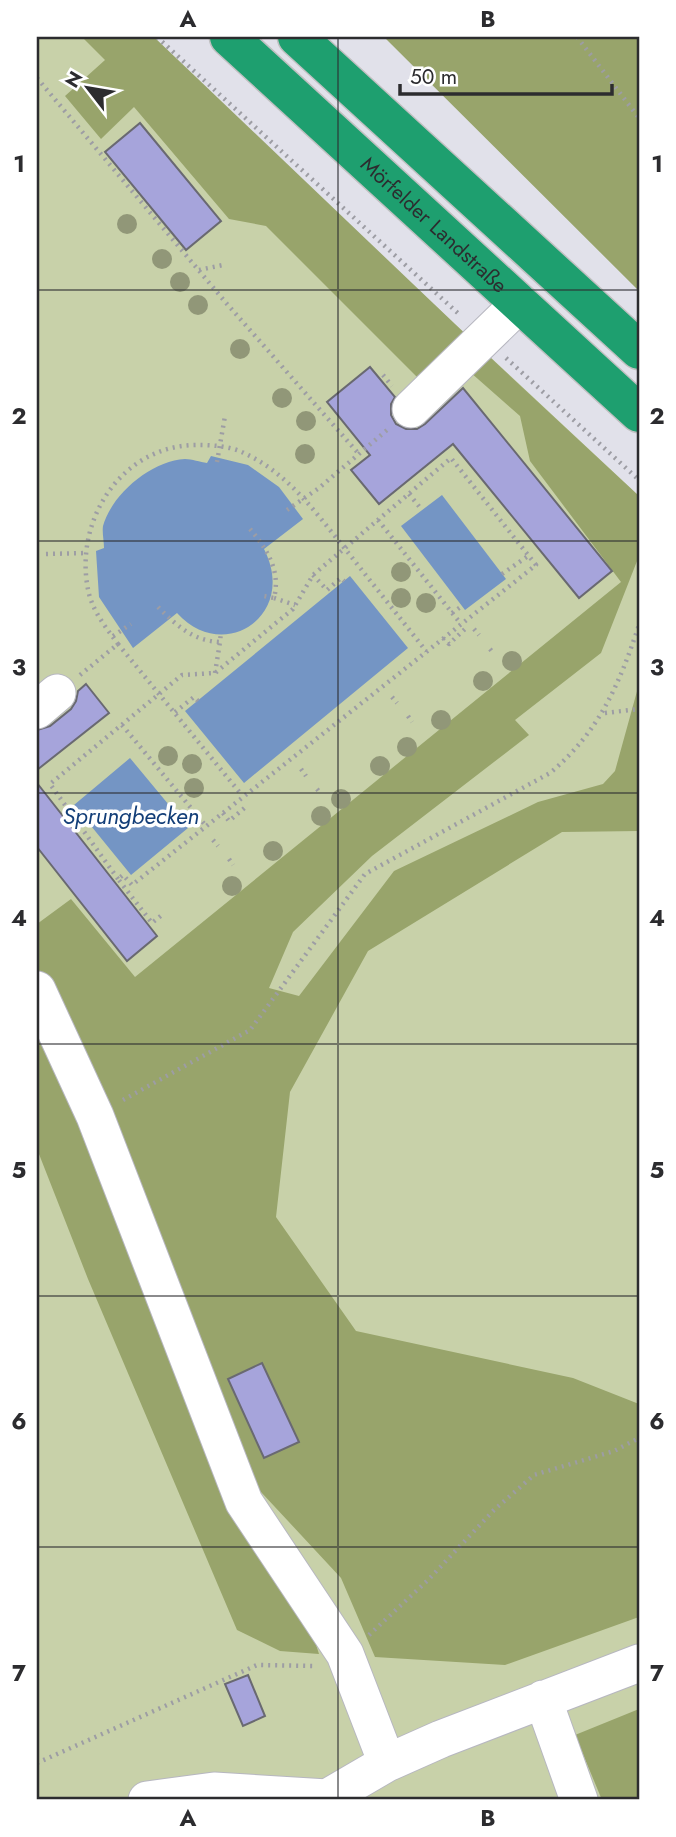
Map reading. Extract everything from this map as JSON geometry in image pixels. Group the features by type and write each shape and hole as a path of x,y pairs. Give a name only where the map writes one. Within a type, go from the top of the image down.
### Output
{"highway":[{"name":"Mörfelder Landstraße","path":"229,37 639,413"},
{"path":"297,37 639,350"}],"street":[{"path":"411,409 520,303"},
{"path":"37,990 95,1116 244,1502 345,1654 387,1763"},
{"path":"147,1800 215,1791 327,1798 387,1763 639,1662"},
{"path":"544,1699 579,1800"}],"path":[{"path":"157,37 639,480"},
{"path":"578,37 639,118"},
{"path":"37,78 227,304 359,454"},
{"path":"199,270 223,265"},
{"path":"287,510 304,500 411,409 383,375"},
{"path":"217,462 225,416"},
{"path":"241,794 118,644 100,618 90,595 86,568 89,532 97,508 114,482 132,465 184,445 219,447 242,452 278,473 304,500 426,651"},
{"path":"118,879 123,874 132,885 443,638 449,644 463,626 536,565 451,458 313,575 295,605 215,673 182,675 50,784 118,879 152,923 163,914"},
{"path":"409,494 422,510"},
{"path":"378,520 463,626"},
{"path":"250,529 273,563 276,582 274,598"},
{"path":"46,554 87,553"},
{"path":"502,574 528,556"},
{"path":"313,575 327,590 341,578 344,581"},
{"path":"264,596 295,605"},
{"path":"452,613 462,606"},
{"path":"158,607 189,634 203,640 220,642"},
{"path":"113,636 131,624"},
{"path":"95,1116 250,1030 365,874 550,773 571,755 604,713 639,626"},
{"path":"474,629 479,635"},
{"path":"215,673 221,632"},
{"path":"47,702 118,644"},
{"path":"490,649 494,654"},
{"path":"175,712 194,697 198,701"},
{"path":"392,697 397,703"},
{"path":"604,713 639,709"},
{"path":"408,716 412,722"},
{"path":"122,725 206,826"},
{"path":"301,769 306,776"},
{"path":"317,789 321,794"},
{"path":"223,813 229,821 248,805"},
{"path":"213,840 218,846"},
{"path":"229,859 233,864"},
{"path":"133,898 139,893"}],"green space":[{"path":"37,37 148,37 639,496 639,1800 37,1800"},
{"path":"82,37 154,37 639,496 639,556 601,653 515,720 529,735 372,856 293,932 269,988 299,996 394,871 538,802 603,784 615,771 639,684 639,831 562,832 368,951 290,1092 276,1217 356,1331 573,1378 639,1404 639,1617 505,1665 375,1657 341,1578 249,1479 304,1606 319,1654 280,1651 237,1630 88,1279 37,1149 37,924 71,899 135,977 621,582 530,461 520,416 470,372 425,385 266,226 229,219 134,107 101,139 65,96 105,60"},
{"path":"384,37 639,37 639,291"},
{"path":"639,1709 639,1800 602,1800 575,1735"}],"water":[{"path":"211,456 248,465 279,487 303,519 264,549 272,573 271,594 264,612 251,625 234,633 215,634 196,628 177,613 133,648 99,597 96,551 104,548 103,526 115,502 146,473 172,461 185,459 207,463"},
{"path":"442,495 506,579 465,610 401,526"},
{"path":"350,576 408,648 244,783 185,711"},
{"name":"Sprungbecken","path":"130,758 188,828 131,875 74,805"}],"building":[{"path":"140,123 221,221 186,250 105,152"},
{"path":"370,367 395,397 391,404 391,415 396,424 406,429 417,429 425,424 463,388 612,571 579,598 453,444 379,504 351,470 370,455 327,402"},
{"path":"86,684 109,713 37,770 37,730 50,726 71,709 78,691"},
{"path":"37,783 157,936 127,961 37,847"},
{"path":"262,1363 299,1442 264,1458 228,1379"},
{"path":"248,1675 265,1716 243,1726 225,1684"}]}
